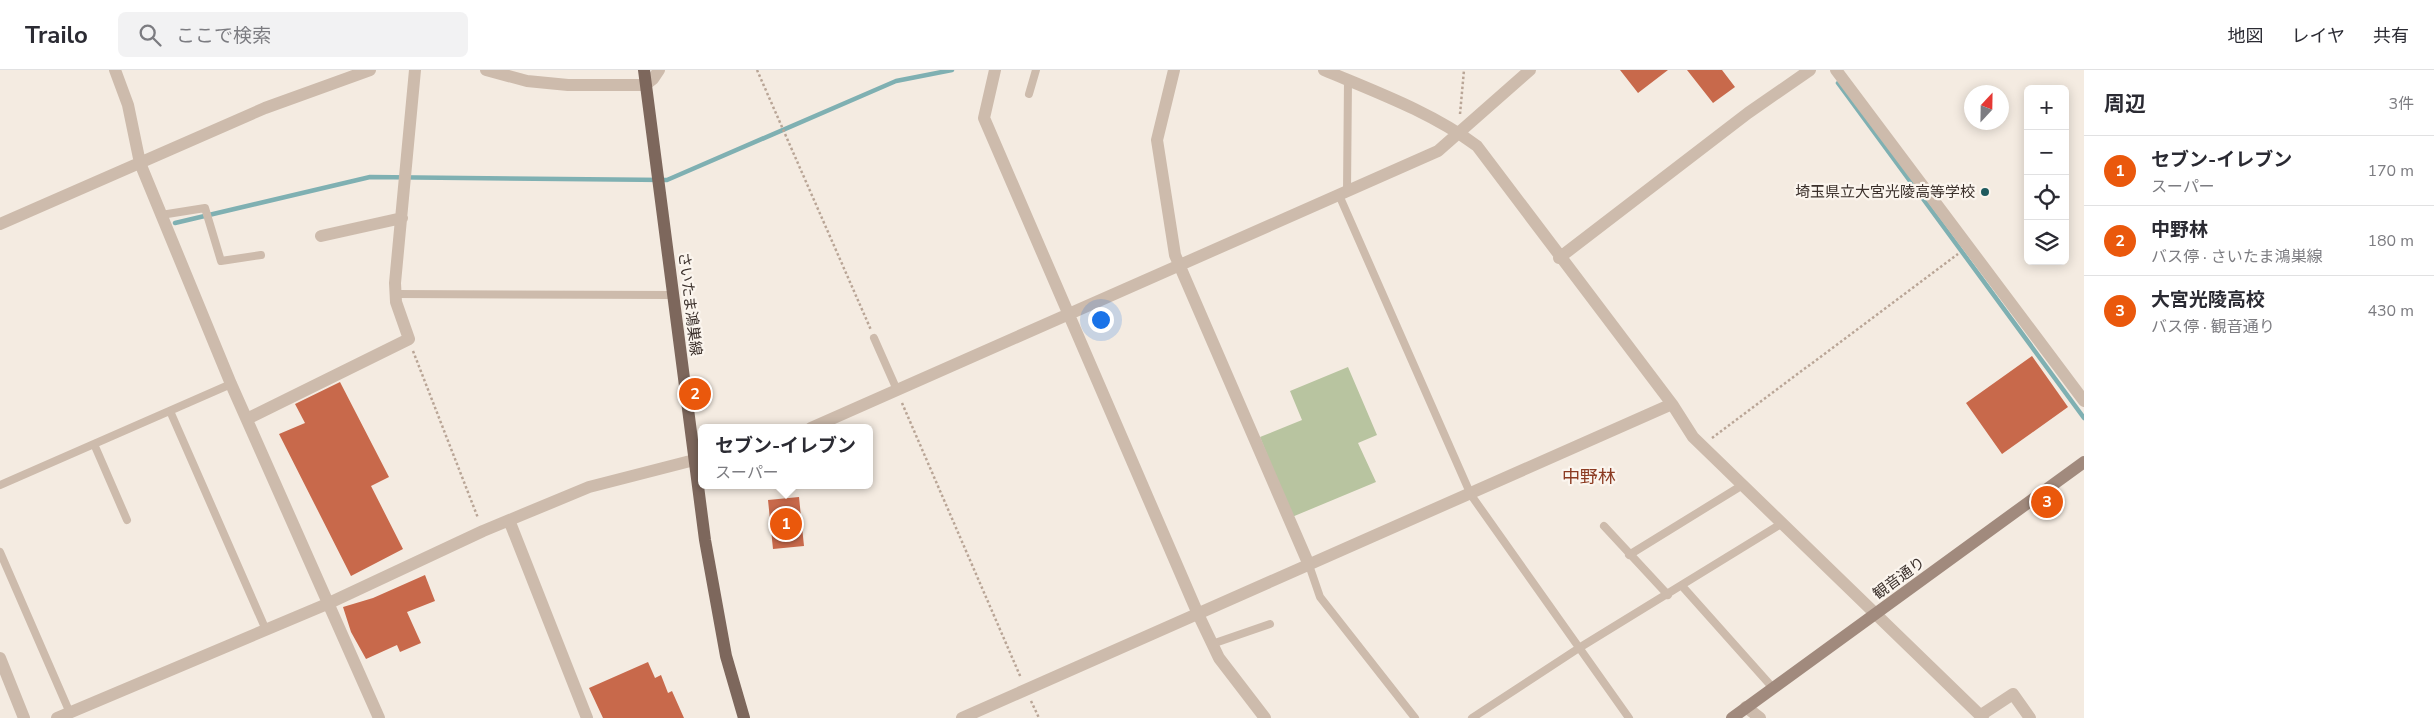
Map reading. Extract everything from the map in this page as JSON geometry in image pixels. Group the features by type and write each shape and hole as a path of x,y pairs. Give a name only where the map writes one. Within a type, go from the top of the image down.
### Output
{"main road":[{"name":"さいたま鴻巣線","path":"644,70 672,295 698,459"},
{"name":"さいたま鴻巣線","path":"702,489 717,609 726,656 744,718"}],"street":[{"path":"115,70 128,105 140,163 161,215 231,384 379,718"},
{"path":"0,224 264,108 370,70"},
{"path":"247,419 409,339 396,294 415,70"},
{"path":"486,70 527,82 568,85 645,85 654,79 659,70"},
{"path":"995,70 984,118 1212,644 1219,658 1265,718"},
{"path":"1174,70 1157,140 1157,150 1175,255 1309,565"},
{"path":"1324,70 1347,75 1404,104 1464,129 1702,446 1741,486 1877,614 1982,717 2013,694 2030,718"},
{"path":"820,424 1438,152 1530,70"},
{"path":"1559,258 1748,113 1810,70"},
{"path":"1836,70 1967,248 2084,401"},
{"path":"321,236 402,218"},
{"path":"962,718 1471,495 1672,404"},
{"path":"57,718 327,604 482,531 589,487 698,459"},
{"name":"観音通り","path":"1732,718 2084,462"},
{"path":"509,520 587,718"},
{"path":"2,666 24,718"},
{"path":"1746,707 1760,718"}],"lane":[{"path":"1029,94 1036,70"},
{"path":"1347,75 1343,193 1471,495 1629,718"},
{"path":"161,215 204,208 221,261 261,255"},
{"path":"396,294 672,295"},
{"path":"874,338 897,390"},
{"path":"0,485 231,384"},
{"path":"170,411 266,630"},
{"path":"94,444 127,520"},
{"path":"1629,555 1741,486"},
{"path":"1472,718 1579,648 1781,524"},
{"path":"1604,526 1668,595"},
{"path":"0,552 70,713"},
{"path":"1309,565 1320,597 1415,718"},
{"path":"1682,586 1773,688"},
{"path":"1212,644 1270,624"}],"path":[{"path":"757,70 874,338"},
{"path":"1464,70 1460,115 1464,129"},
{"path":"1702,446 1967,248"},
{"path":"409,339 482,531"},
{"path":"897,390 1039,718"}],"green space":[{"path":"1348,367 1377,435 1358,443 1376,482 1292,517 1260,437 1302,420 1290,391"}],"building":[{"path":"1620,70 1668,70 1638,93"},
{"path":"1687,70 1722,70 1735,87 1713,103"},
{"path":"2032,356 2068,407 2002,454 1966,403"},
{"path":"340,382 389,477 371,486 403,549 351,576 279,434 305,423 295,404"},
{"path":"799,497 804,546 773,549 768,500"},
{"path":"425,575 435,601 407,612 421,643 400,652 397,645 366,659 351,632 343,607 373,598"},
{"path":"648,662 655,678 661,675 668,693 672,691 684,718 603,718 589,688"}],"waterway":[{"path":"175,223 370,177 667,180 896,81 952,70"},
{"path":"1838,83 2084,418"}],"place":[{"name":"埼玉県立大宮光陵高等学校","path":"1985,192"},
{"name":"中野林","path":"695,394"},
{"name":"大宮光陵高校","path":"2047,502"},
{"name":"セブン-イレブン","path":"786,524"}],"district":[{"name":"中野林","path":"1589,477"}]}
